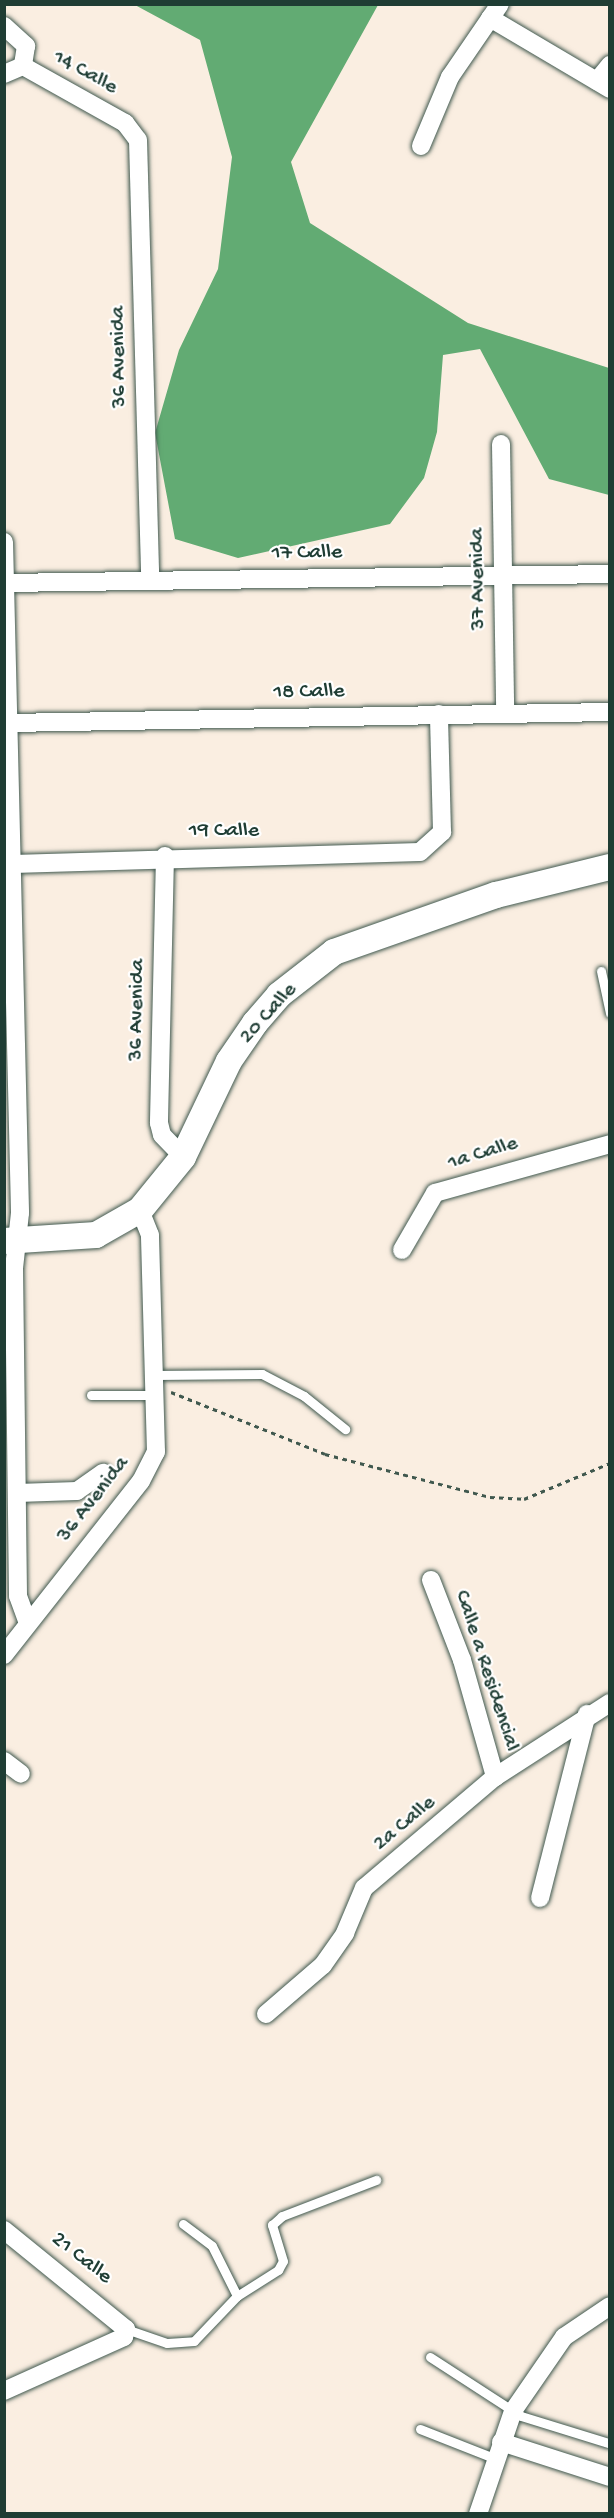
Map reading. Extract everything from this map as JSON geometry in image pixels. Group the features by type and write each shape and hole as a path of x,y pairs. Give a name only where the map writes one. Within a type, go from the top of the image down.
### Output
{"main road":[{"name":"20 Calle","path":"11,1241 96,1235 140,1210 183,1157 229,1061 255,1023 279,995 334,952 486,898 609,867"}],"street":[{"path":"421,146 450,77 495,11 603,85 609,65"},
{"path":"4,26 26,46 12,70"},
{"name":"14 Calle","path":"12,70 135,134"},
{"name":"36 Avenida","path":"135,134 150,580"},
{"name":"37 Avenida","path":"501,444 505,713"},
{"path":"4,542 13,864 11,1241 18,1596 28,1623"},
{"name":"17 Calle","path":"5,583 609,574"},
{"name":"18 Calle","path":"9,723 609,712"},
{"name":"19 Calle","path":"13,864 165,856 413,854 433,844 442,832 439,714"},
{"name":"36 Avenida","path":"165,856 159,1123 162,1135 183,1157"},
{"name":"1a Calle","path":"402,1250 435,1193 609,1144"},
{"name":"36 Avenida","path":"4,1655 150,1467 158,1436 150,1235 140,1210"},
{"path":"17,1493 77,1491 103,1473"},
{"name":"Calle a Residencial","path":"431,1580 462,1660 495,1777"},
{"name":"2a Calle","path":"266,2014 322,1965 345,1933 364,1888 495,1777 587,1714 609,1703"},
{"path":"540,1898 587,1714"},
{"path":"4,1761 21,1774"},
{"name":"21 Calle","path":"4,2230 126,2329"},
{"path":"478,2514 513,2411 564,2337 609,2306"},
{"path":"4,2391 124,2337 126,2329"},
{"path":"499,2450 609,2477"}],"lane":[{"path":"601,971 609,1013"},
{"path":"91,1395 156,1385 262,1374 304,1396 345,1429"},
{"path":"126,2329 167,2343 194,2341 237,2296 283,2261 272,2226 282,2216 376,2180"},
{"path":"183,2224 212,2246 237,2296"},
{"path":"430,2357 513,2411 608,2444"},
{"path":"420,2429 499,2450"}],"path":[{"path":"156,1385 325,1454 490,1497 524,1500 609,1463"}],"green space":[{"path":"135,5 378,5 291,162 310,223 468,323 609,368 609,495 549,479 480,349 443,355 437,432 424,478 390,524 238,558 175,539 155,433 179,350 218,269 232,157 200,40"}]}
